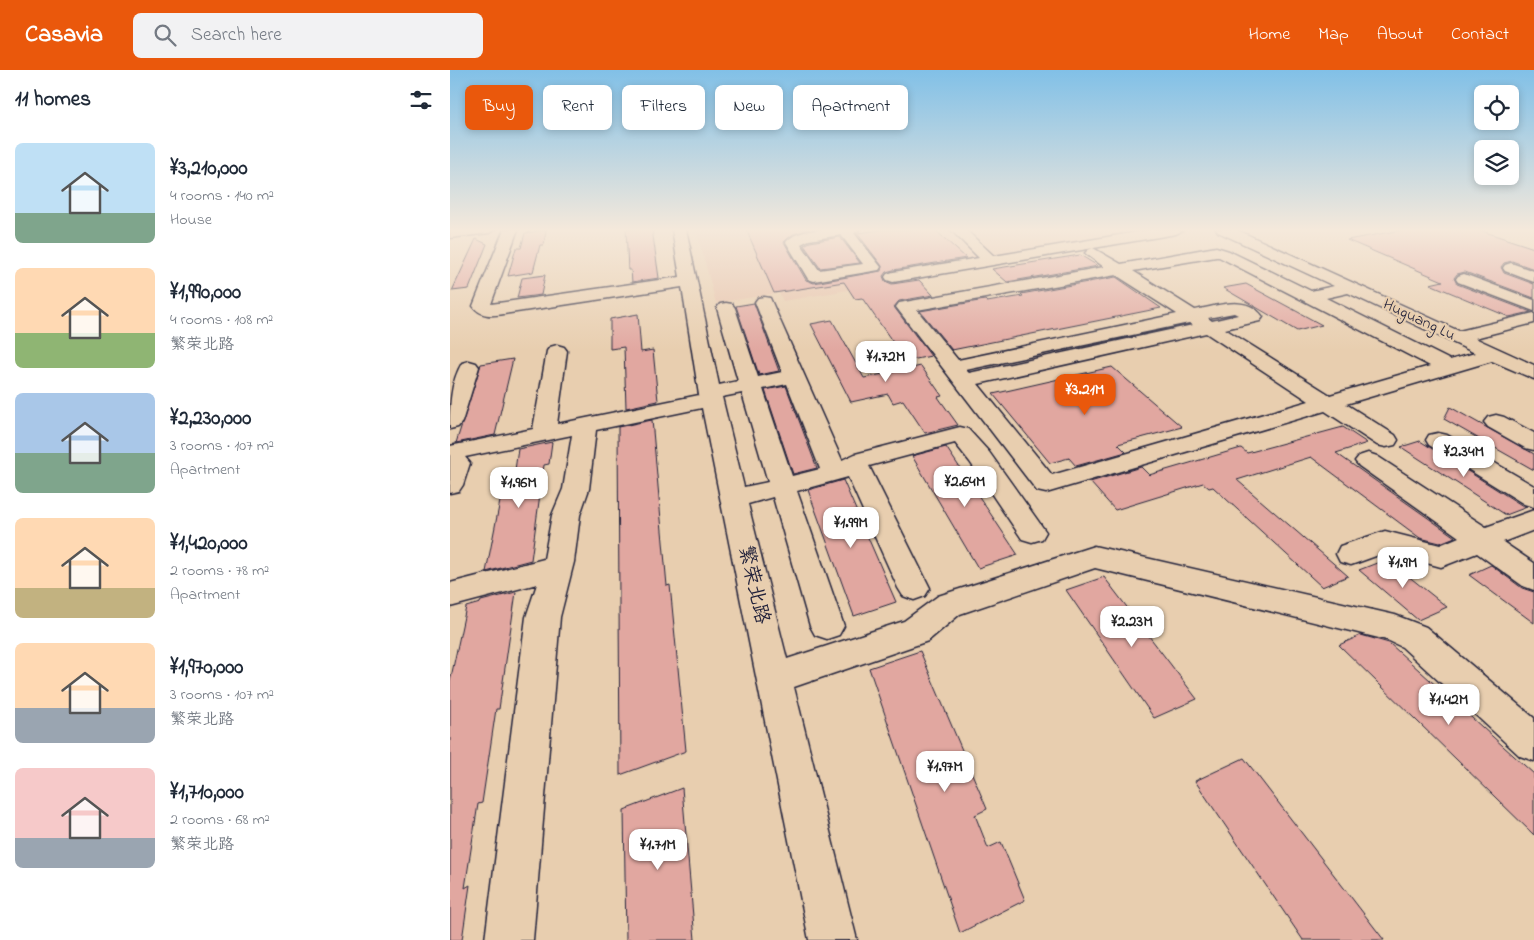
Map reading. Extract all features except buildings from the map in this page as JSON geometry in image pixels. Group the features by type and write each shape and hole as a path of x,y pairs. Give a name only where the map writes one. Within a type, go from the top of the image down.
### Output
{"street":[{"path":"496,270 482,306 486,310 688,281"},
{"name":"繁荣北路","path":"686,270 733,499 833,940"},
{"path":"810,270 814,276 855,270"},
{"path":"893,277 938,270"},
{"path":"1116,270 905,307 1046,486 1494,354"},
{"path":"1120,270 1386,440"},
{"path":"1255,270 1450,368"},
{"name":"Huguang Lu","path":"1310,270 1534,373"},
{"path":"1515,270 1534,277"},
{"path":"1464,279 1534,306"},
{"path":"1309,297 1350,288"},
{"path":"764,302 794,376 914,588"},
{"path":"726,308 827,626"},
{"path":"1457,337 1534,318"},
{"path":"958,374 1201,322"},
{"path":"544,433 557,351"},
{"path":"450,422 469,367"},
{"path":"452,467 544,433 711,396 750,384 794,376"},
{"path":"1496,422 1534,442"},
{"path":"509,940 543,617 557,567 566,515 576,488 585,425"},
{"path":"733,499 845,468 864,458 960,434 980,457 1032,532"},
{"path":"1438,440 1534,498"},
{"path":"1368,460 1534,578"},
{"path":"1351,554 1385,542 1442,556 1534,519"},
{"path":"774,679 916,630 949,605 1094,557 1395,628 1414,637 1534,743"},
{"path":"450,595 557,567"}],"shaded area":[{"path":"707,270 970,270 783,301 779,293 716,303"}]}
